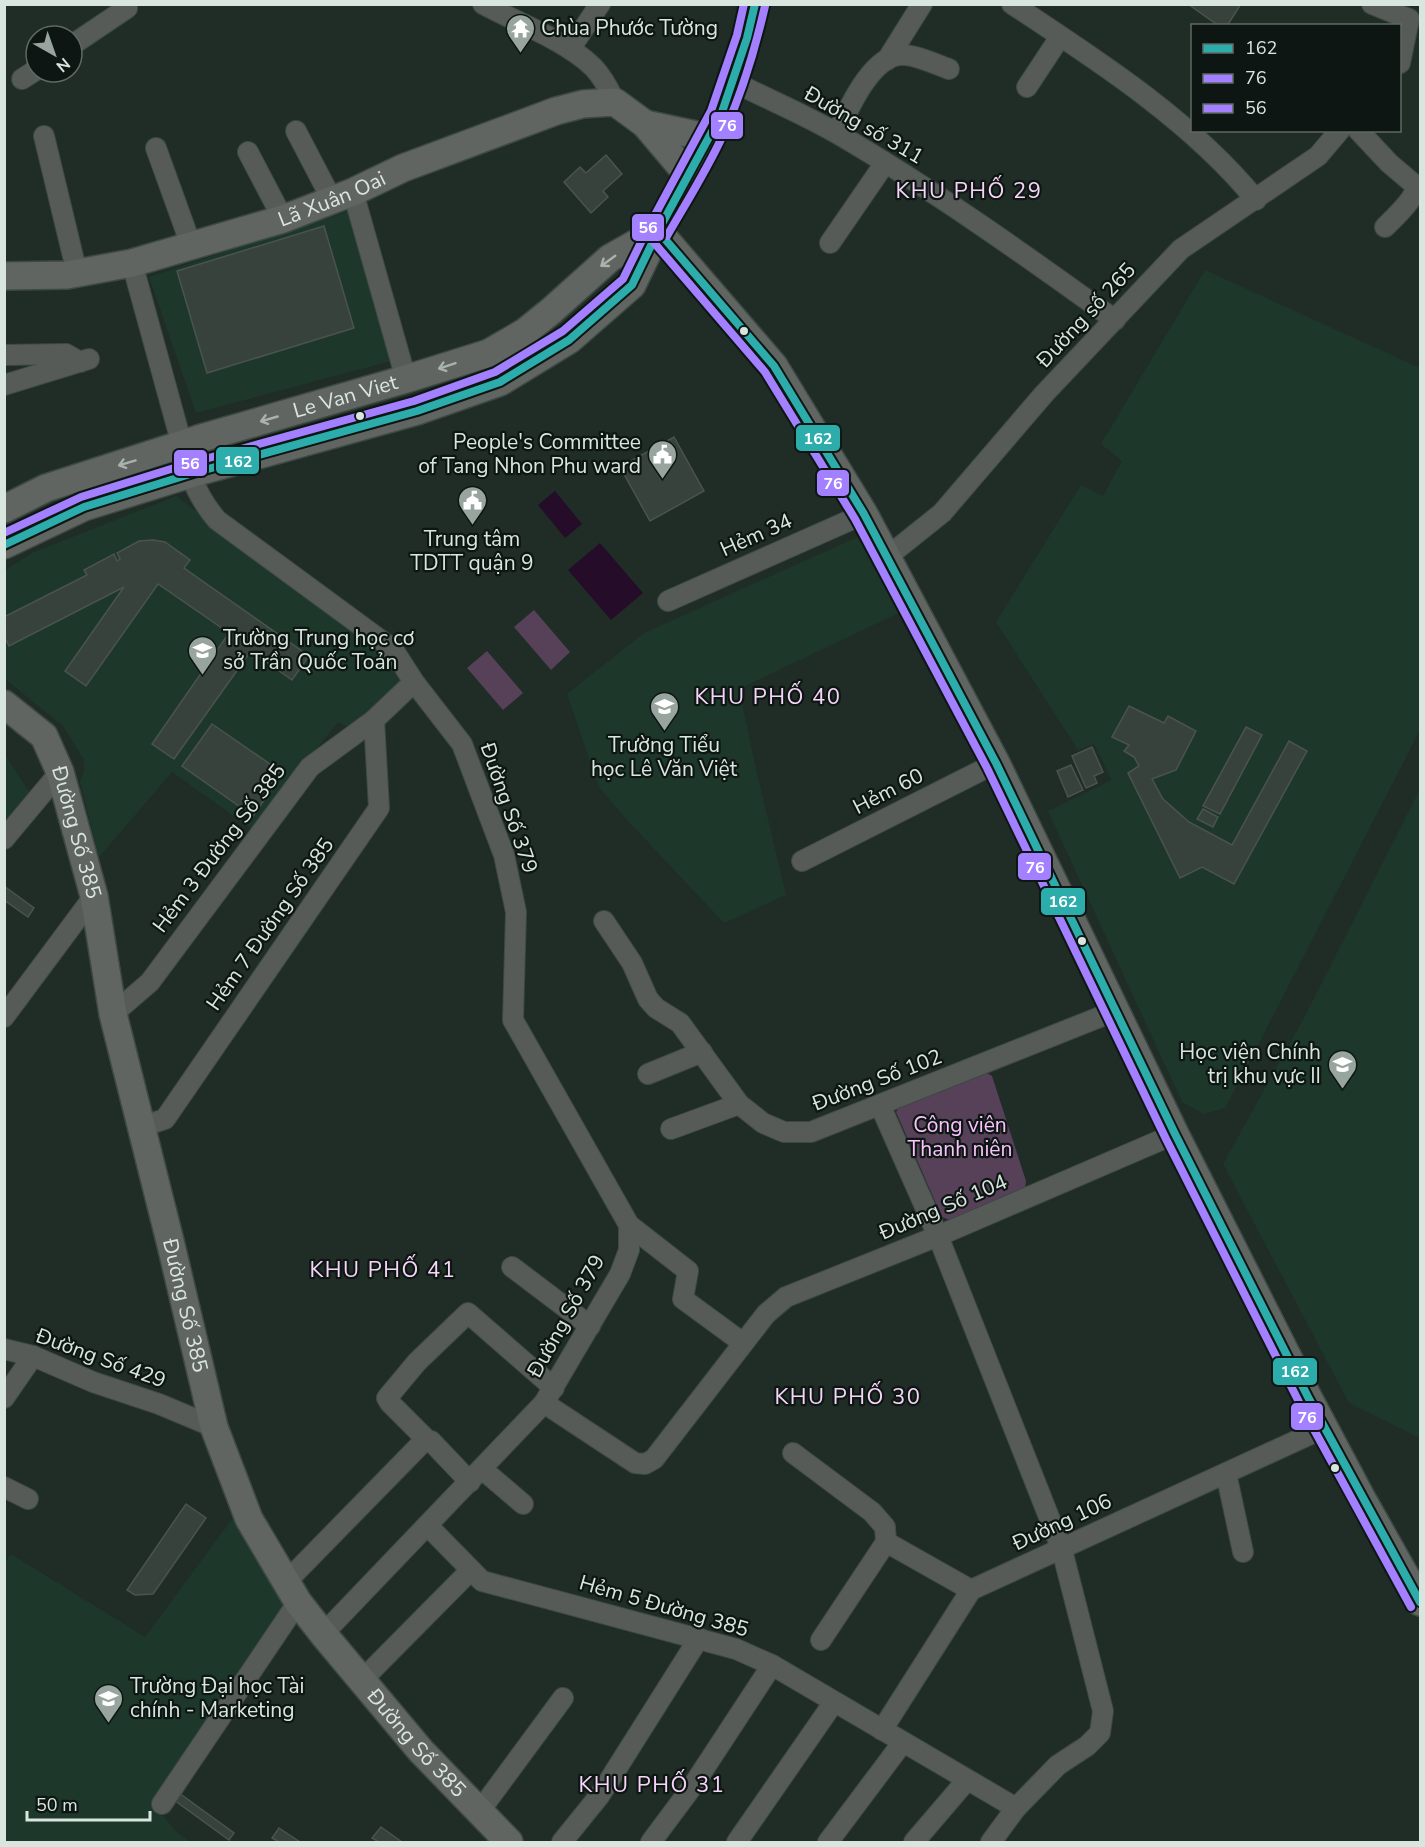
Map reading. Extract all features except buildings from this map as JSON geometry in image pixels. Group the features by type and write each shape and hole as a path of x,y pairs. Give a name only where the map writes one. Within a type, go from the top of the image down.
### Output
{"street":[{"path":"84,37 127,8 126,4"},
{"path":"483,4 570,49 592,66 606,83 615,102 645,124 689,176"},
{"path":"570,49 600,4"},
{"name":"Le Van Viet","path":"4,545 84,507 190,474 417,411 500,382 569,340 632,285 658,231 710,138 747,38 755,4"},
{"path":"837,133 855,96 872,72 887,60 922,4"},
{"path":"1012,4 1196,136 1241,181 1256,200"},
{"path":"1372,4 1415,18 1401,60"},
{"path":"1027,87 1060,37"},
{"path":"887,60 904,55 949,69"},
{"name":"Đường số 311","path":"732,81 837,133 1010,244 1115,320"},
{"name":"Lã Xuân Oai","path":"4,276 78,273 132,263 283,219 343,196 403,168 556,111 583,104 615,102"},
{"path":"645,124 710,138"},
{"path":"296,131 343,196 417,411"},
{"name":"Đường số 265","path":"887,557 942,513 1044,394 1181,249 1318,156 1338,132"},
{"path":"1360,132 1389,163 1416,186 1413,196 1385,227"},
{"path":"44,136 78,273"},
{"path":"156,148 191,245"},
{"path":"248,152 283,219"},
{"path":"830,243 885,163"},
{"path":"658,231 774,366 864,514 996,763 1175,1134 1324,1428 1420,1602"},
{"name":"Le Van Viet","path":"4,509 46,488 489,353 525,332 610,258 658,231"},
{"path":"132,263 190,474"},
{"path":"4,355 66,354 85,360 4,385"},
{"name":"Đường Số 379","path":"190,474 196,491 205,506 217,519 386,644 396,654 414,682 462,744 504,855 516,912 513,1020 629,1225 629,1250 620,1274 549,1396 323,1634"},
{"name":"Hẻm 34","path":"668,601 864,514"},
{"name":"Hẻm 3 Đường Số 385","path":"112,1014 150,982 310,767 374,720 414,682"},
{"name":"Đường Số 385","path":"4,704 44,736 60,772 94,896 112,1014 214,1427 249,1519 292,1592 323,1634 421,1751 509,1842"},
{"name":"Hẻm 7 Đường Số 385","path":"141,1127 165,1119 379,808 374,720"},
{"name":"Hẻm 60","path":"802,861 996,763"},
{"path":"4,839 60,772"},
{"path":"4,1017 94,896"},
{"name":"Đường Số 102","path":"604,921 632,963 648,999 656,1008 680,1023 739,1104 764,1123 784,1132 811,1132 1115,1011"},
{"path":"648,1074 702,1052"},
{"path":"671,1129 739,1104"},
{"path":"880,1105 938,1236 1062,1550 1103,1711 1100,1732 1088,1746 1058,1765 1016,1808 991,1842"},
{"name":"Đường Số 104","path":"743,1343 765,1314 786,1298 938,1236 1175,1134"},
{"path":"629,1225 688,1271 683,1299 743,1343"},
{"path":"512,1267 590,1326"},
{"path":"523,1504 476,1475 427,1440 387,1398 417,1362 468,1313 549,1396"},
{"name":"Đường Số 379","path":"549,1396 635,1463 645,1464 654,1459 743,1343"},
{"name":"Đường Số 429","path":"4,1349 33,1356 93,1382 159,1404 214,1427"},
{"path":"4,1398 33,1356"},
{"name":"Đường 106","path":"971,1590 1324,1428"},
{"path":"162,1804 292,1592 427,1440"},
{"path":"793,1453 872,1512 885,1527 886,1542 821,1640"},
{"path":"1226,1473 1243,1552"},
{"path":"4,1487 28,1499"},
{"name":"Hẻm 5 Đường 385","path":"428,1526 482,1581 736,1649 772,1665 1016,1808"},
{"path":"882,1730 971,1590 886,1542"},
{"path":"362,1680 471,1570"},
{"path":"562,1842 600,1795 699,1638"},
{"path":"651,1842 692,1786 772,1665"},
{"path":"479,1812 563,1698"},
{"path":"737,1842 834,1702"},
{"path":"828,1842 903,1742"},
{"path":"914,1842 967,1780"}],"shaded area":[{"path":"349,211 391,361 196,413 149,277"},
{"path":"1205,270 1420,368 1420,730 1225,1108 1204,1114 1182,1102 1048,811 1112,780 1094,744 1078,750 996,622 1081,485 1103,496 1122,461 1101,444"},
{"path":"555,491 582,524 565,538 538,505"},
{"name":"Trường Trung học cơ sở Trần Quốc Toản","path":"176,496 377,647 403,679 354,730 338,722 252,829 172,772 99,857 80,781 84,771 84,760 63,726 5,679 4,571 32,553"},
{"name":"Trường Tiểu học Lê Văn Việt","path":"871,531 911,607 739,689 786,895 724,923 599,787 567,694 644,633"},
{"path":"600,543 643,593 611,620 568,570"},
{"path":"4,753 30,793 4,824"},
{"name":"Học viện Chính trị khu vực II","path":"1420,789 1420,1438 1349,1403 1223,1164 1305,1016"},
{"name":"Trường Đại học Tài chính - Marketing","path":"235,1515 291,1609 156,1808 176,1831 190,1842 5,1842 5,1562 11,1554 145,1637"}],"green space":[{"path":"534,610 570,652 551,670 514,627"},
{"path":"487,651 523,693 503,710 467,668"},
{"name":"Công viên Thanh niên","path":"987,1073 992,1076 1026,1181 1025,1189 952,1221 942,1217 896,1112 900,1106"}],"transit line":[{"name":"56","path":"4,533 81,497 187,464 414,401 495,372 563,331 623,279 711,111 737,35 744,4"},
{"name":"162","path":"4,545 84,507 190,474 417,411 500,382 569,340 632,285 658,231 721,115 747,38 755,4"},
{"name":"76","path":"667,236 710,161 730,119 757,39 765,6"},
{"name":"162","path":"658,231 774,366 864,514 996,763 1175,1134 1309,1399 1420,1602"},
{"name":"76","path":"650,238 765,372 855,519 987,768 1166,1139 1300,1404 1411,1607"}],"place":[{"name":"Chùa Phước Tường","path":"520,54"},
{"name":"People's Committee of Tang Nhon Phu ward","path":"662,480"},
{"name":"Trung tâm TDTT quận 9","path":"472,526"},
{"name":"Trường Trung học cơ sở Trần Quốc Toản","path":"202,676"},
{"name":"Trường Tiểu học Lê Văn Việt","path":"664,732"},
{"name":"Học viện Chính trị khu vực II","path":"1342,1090"},
{"name":"Trường Đại học Tài chính - Marketing","path":"109,1724"}],"district":[{"name":"KHU PHỐ 29","path":"969,190"},
{"name":"KHU PHỐ 40","path":"768,696"},
{"name":"KHU PHỐ 41","path":"383,1269"},
{"name":"KHU PHỐ 30","path":"848,1396"},
{"name":"KHU PHỐ 31","path":"652,1784"}]}
